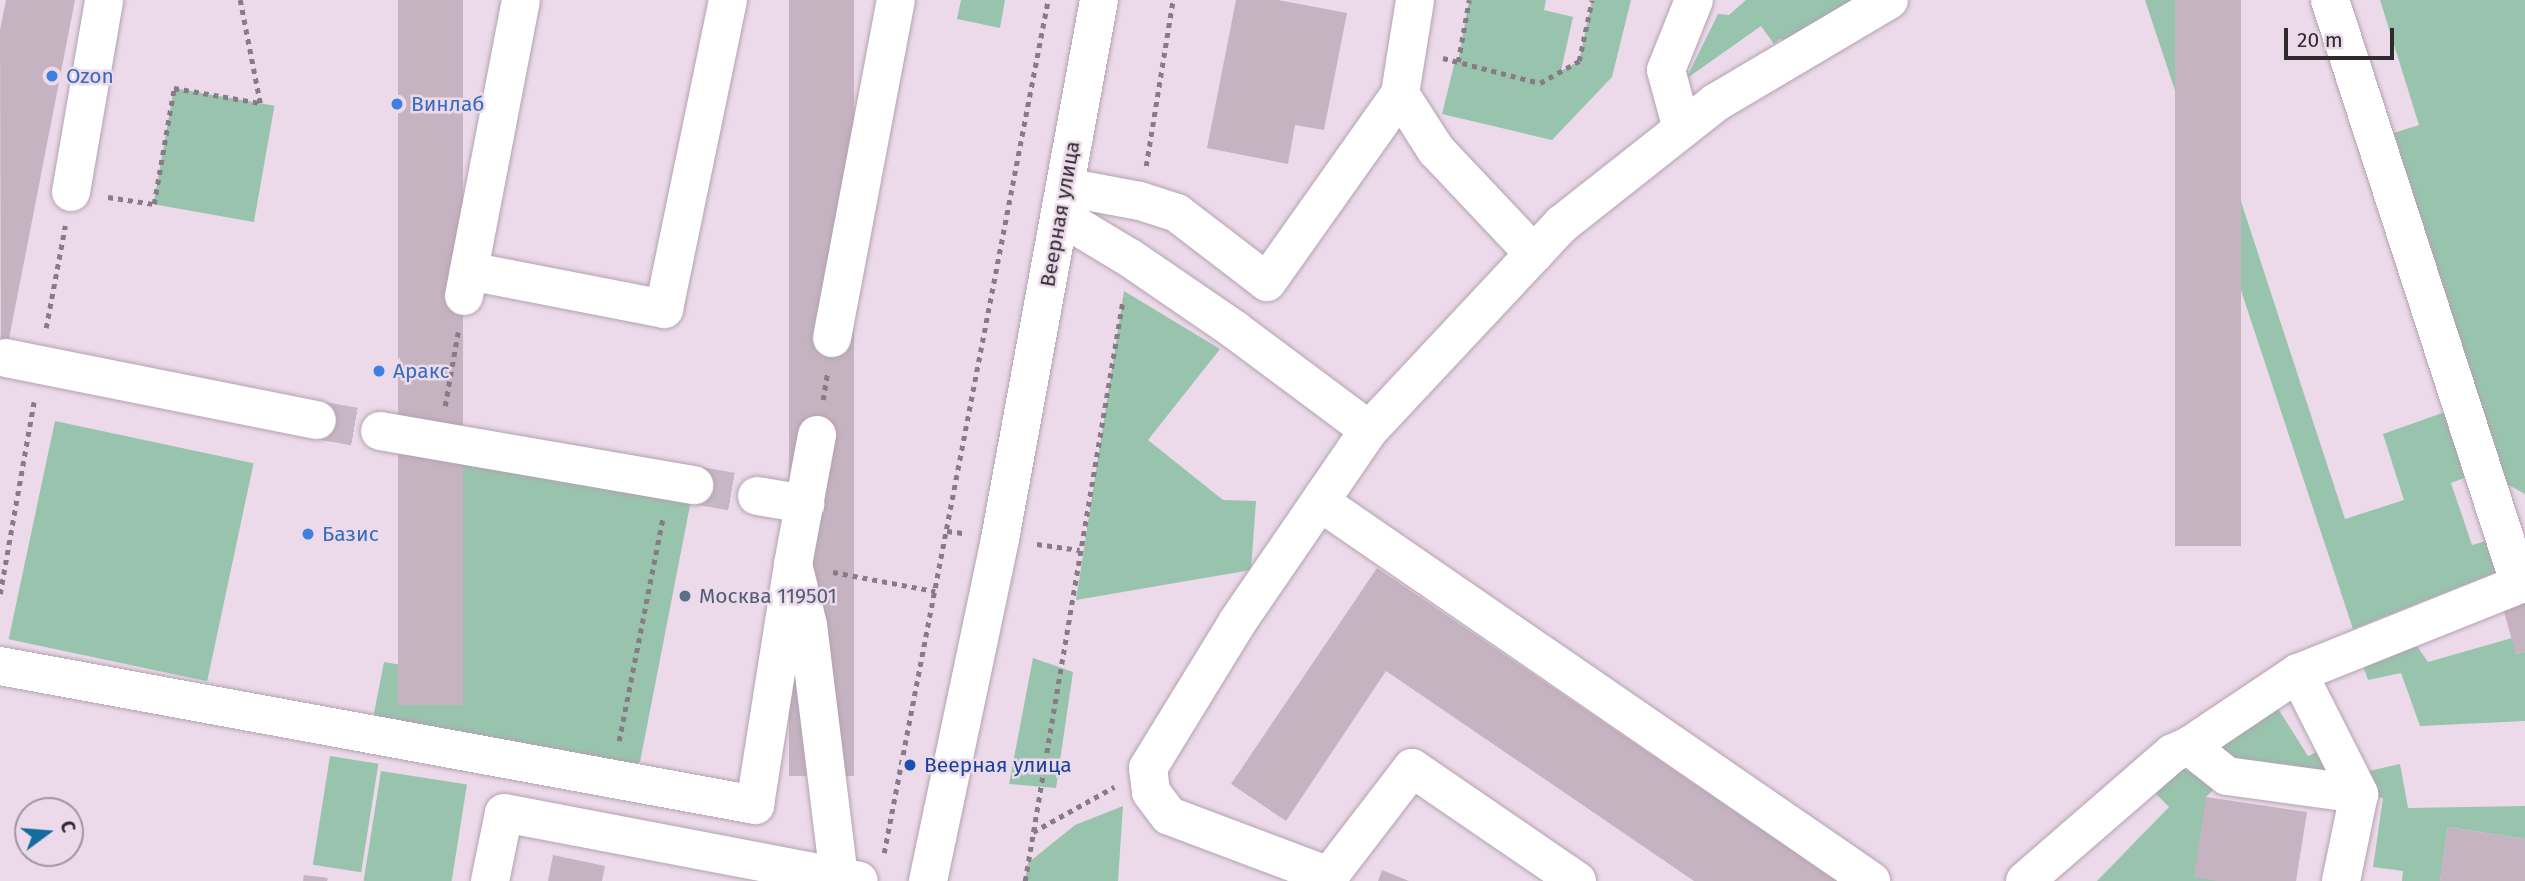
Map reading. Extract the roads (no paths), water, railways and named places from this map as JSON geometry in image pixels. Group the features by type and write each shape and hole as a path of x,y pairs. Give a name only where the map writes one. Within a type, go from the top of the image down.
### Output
{"street":[{"path":"71,192 104,0"},
{"path":"520,0 467,284 664,309 728,0"},
{"path":"832,338 896,0"},
{"name":"Веерная улица","path":"928,881 1000,539 1100,0"},
{"path":"1062,202 1140,201 1177,213 1267,282 1400,94 1415,0"},
{"path":"1682,129 1666,70 1695,0"},
{"path":"1577,881 1412,768 1329,876 1169,816 1151,792 1148,768 1238,621 1369,430 1562,224 1715,103 1889,0"},
{"path":"2025,881 2173,753 2189,746 2298,673 2522,582 2330,0"},
{"path":"1400,94 1436,150 1534,254"},
{"path":"1062,202 1130,258 1234,330 1369,430"},
{"path":"23,362 317,420"},
{"path":"380,431 682,483"},
{"path":"0,666 755,805 793,564 817,436"},
{"path":"757,496 805,505"},
{"path":"1320,502 1871,881"},
{"path":"490,881 504,813 646,840 695,866 860,871 793,564"},
{"path":"2298,673 2359,794 2342,881"},
{"path":"2189,746 2227,776 2359,794"},
{"path":"646,840 656,787"}],"tunnel":[{"path":"317,420 380,431"},
{"path":"694,485 757,496"}],"place":[{"name":"Ozon","path":"52,76"},
{"name":"Винлаб","path":"397,104"},
{"name":"Аракс","path":"379,371"},
{"name":"Базис","path":"308,534"},
{"name":"Москва 119501","path":"685,596"},
{"name":"Веерная улица","path":"910,765"}]}
